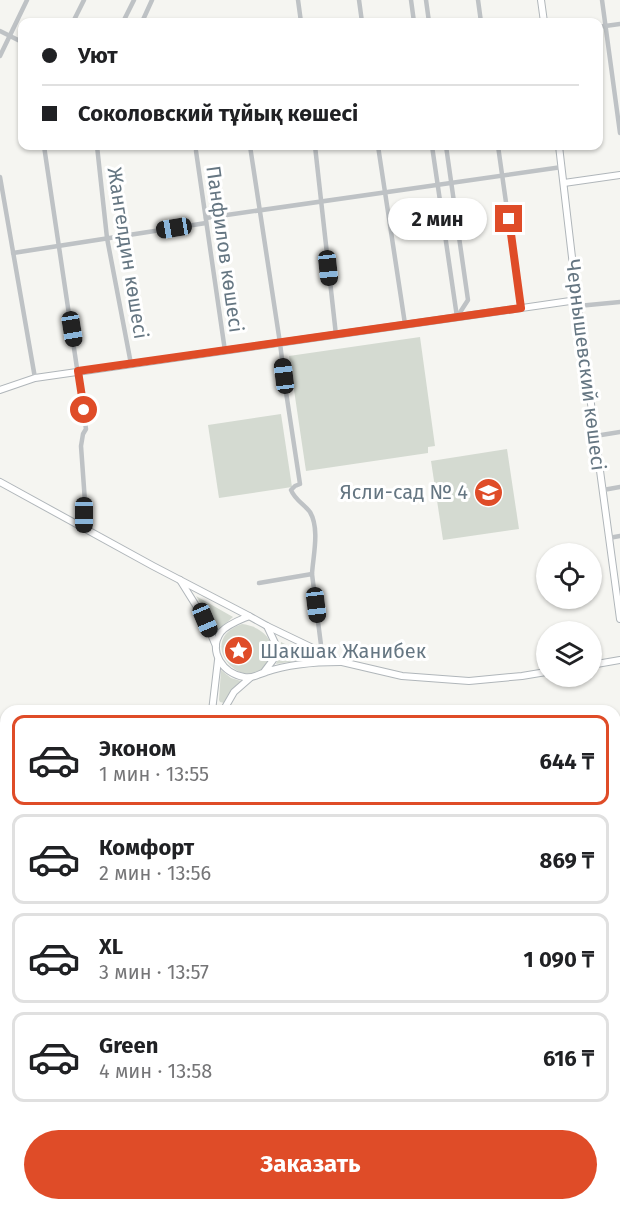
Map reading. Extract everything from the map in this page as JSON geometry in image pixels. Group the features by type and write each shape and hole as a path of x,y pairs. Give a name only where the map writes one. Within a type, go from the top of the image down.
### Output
{"street":[{"path":"0,56 27,0"},
{"path":"75,18 84,0"},
{"path":"125,18 134,0"},
{"path":"144,18 152,0"},
{"path":"298,0 300,18"},
{"path":"359,0 361,18"},
{"path":"411,0 413,18"},
{"path":"426,0 428,18"},
{"path":"478,0 480,18"},
{"path":"541,0 543,18"},
{"path":"602,0 620,133"},
{"path":"605,26 620,24"},
{"path":"0,31 18,40"},
{"path":"45,150 86,429 81,446 85,502 84,528"},
{"name":"Жангелдин көшесі","path":"97,150 107,238 131,364"},
{"path":"251,150 300,484 291,490 295,498 312,515 314,526 312,574 321,645 318,651"},
{"path":"315,150 336,335"},
{"path":"379,150 405,324"},
{"path":"433,150 457,317"},
{"path":"447,150 468,300 457,317"},
{"path":"499,150 521,308"},
{"name":"Чернышевский көшесі","path":"560,150 595,435 618,588 620,620"},
{"name":"Панфилов көшесі","path":"196,151 225,351"},
{"path":"13,253 259,211 562,167"},
{"path":"564,183 620,175"},
{"path":"0,177 35,378"},
{"path":"0,203 6,206"},
{"path":"0,390 35,378 405,324 521,308 620,302"},
{"path":"595,435 620,432"},
{"path":"0,482 267,626 342,662 402,676 456,681 536,674"},
{"path":"603,490 620,487"},
{"path":"609,537 620,536"},
{"path":"259,583 312,574"},
{"path":"180,579 205,620 216,646 218,660 213,705"},
{"path":"216,646 221,633 227,626 249,616"},
{"path":"264,672 273,660 275,652 273,639 267,626"},
{"path":"218,660 232,674 250,678"},
{"path":"602,663 620,660"},
{"path":"226,705 234,692 250,678 264,672 314,662 342,662"}],"shaded area":[{"path":"420,337 435,446 428,447 428,453 306,471 289,356"},
{"path":"281,414 292,487 219,498 208,425"},
{"path":"507,449 519,529 443,540 431,461"},
{"path":"196,596 233,617 216,632"},
{"path":"242,624 256,628 267,636 272,648 268,662 259,671 248,674 228,663 222,653 222,642 228,632"},
{"path":"281,642 313,658 276,664 281,651"},
{"path":"221,670 231,678 241,681 224,703 219,700"}],"place":[{"name":"Ясли-сад № 4","path":"489,492"},
{"name":"Шакшак Жанибек","path":"239,651"}],"route":[{"path":"84,410 78,371 521,308 509,219"}]}
